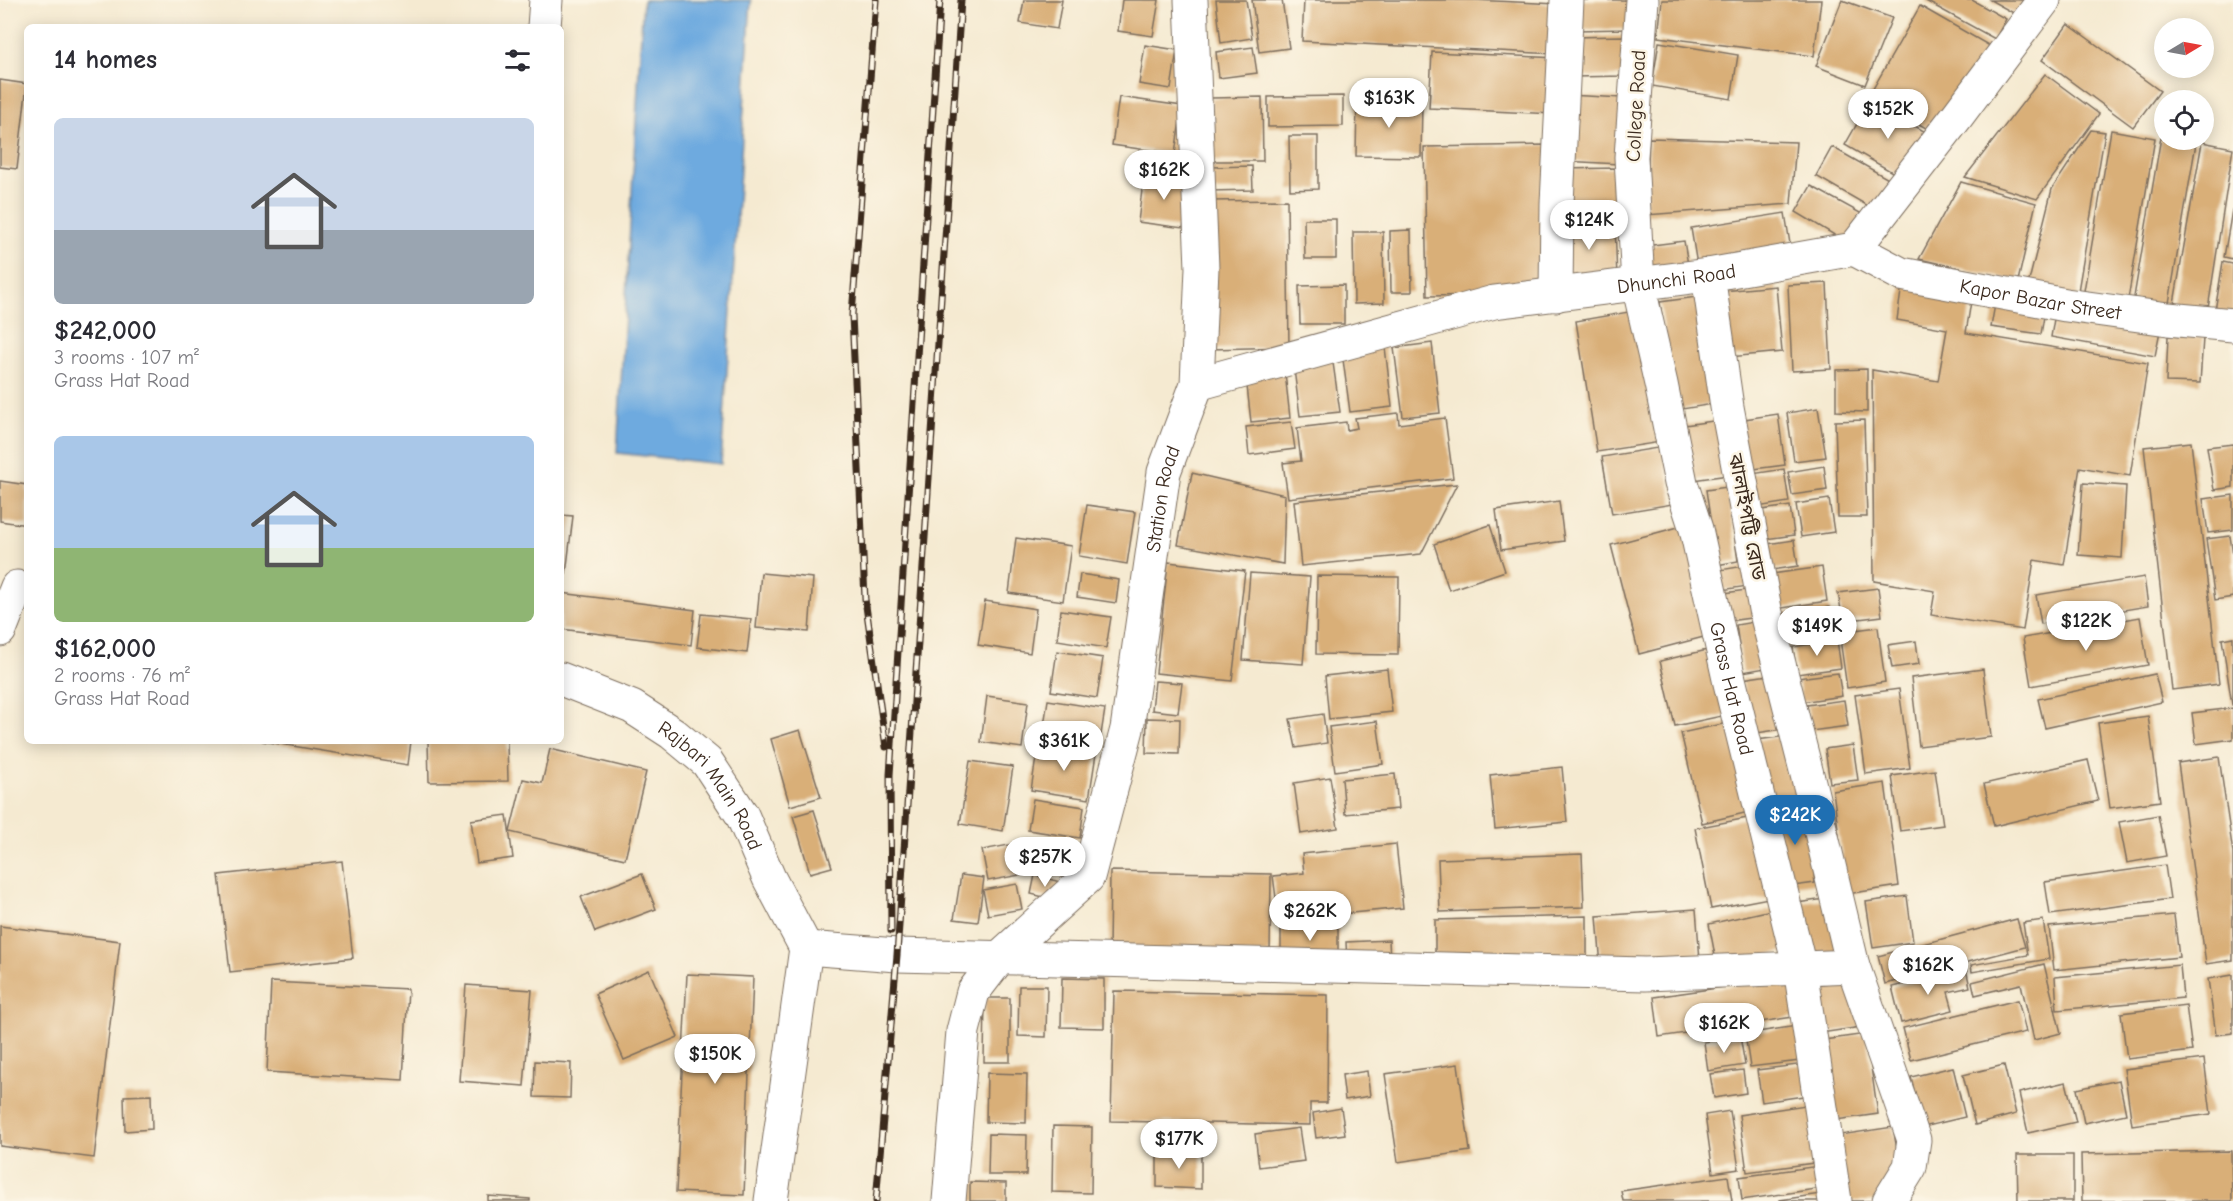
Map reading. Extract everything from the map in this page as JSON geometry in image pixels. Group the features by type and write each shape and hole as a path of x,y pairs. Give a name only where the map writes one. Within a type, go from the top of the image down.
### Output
{"street":[{"path":"544,24 546,0"},
{"name":"Station Road","path":"949,1201 963,1031 973,992 1000,957 1088,877 1127,729 1164,472 1197,384 1202,268 1191,0"},
{"path":"1556,295 1557,203 1567,0"},
{"name":"College Road","path":"1638,284 1632,157 1642,0"},
{"path":"1854,249 2044,0"},
{"name":"Dhunchi Road","path":"1197,384 1494,302 1707,275 1854,249"},
{"name":"Kapor Bazar Street","path":"1854,249 1901,274 2066,305 2233,325"},
{"name":"ঝালাইপট্টি রোড","path":"1707,275 1727,407 1765,609 1853,966 1914,1140 1910,1167 1888,1201"},
{"name":"Grass Hat Road","path":"1638,284 1681,483 1696,529 1800,968 1835,1201"},
{"path":"0,630 9,586"},
{"name":"Rajbari Main Road","path":"564,681 632,707 672,734 707,762 742,815 769,878 806,948"},
{"path":"771,1201 806,948 897,955 1645,974 1853,966"}],"water":[{"path":"643,0 751,0 721,464 617,453"}],"building":[{"path":"1024,0 1062,0 1057,29 1020,23"},
{"path":"1122,0 1159,0 1153,36 1118,31"},
{"path":"1216,0 1246,0 1252,38 1221,43"},
{"path":"1252,0 1282,0 1289,48 1259,52"},
{"path":"1304,0 1473,0 1557,4 1555,54 1302,41"},
{"path":"1575,0 1629,0 1629,29 1575,30"},
{"path":"1662,0 1821,0 1814,56 1658,37"},
{"path":"1842,0 1892,18 1865,85 1816,66"},
{"path":"1924,0 1972,0 2006,19 1995,39"},
{"path":"1990,0 2025,0 2017,15"},
{"path":"1920,6 1990,46 1940,136 1869,96"},
{"path":"2068,24 2159,90 2154,90 2154,99 2133,127 2042,60"},
{"path":"1623,36 1624,76 1573,77 1572,37"},
{"path":"1659,42 1738,55 1731,99 1652,86"},
{"path":"1145,45 1177,50 1171,89 1139,84"},
{"path":"1253,47 1257,73 1219,78 1216,52"},
{"path":"1432,52 1557,58 1555,114 1429,108"},
{"path":"2045,74 2099,114 2037,199 1965,177"},
{"path":"0,80 24,84 24,110 17,169 0,167"},
{"path":"1568,95 1623,98 1619,164 1564,161"},
{"path":"1343,96 1343,126 1268,127 1268,97"},
{"path":"1119,97 1182,106 1175,154 1112,145"},
{"path":"1262,97 1263,161 1211,161 1211,98"},
{"path":"1357,100 1422,102 1421,157 1356,156"},
{"path":"1870,101 1931,135 1906,180 1845,145"},
{"path":"2091,130 2105,132 2077,297 2027,289 2052,189"},
{"path":"2111,130 2154,138 2127,305 2083,297"},
{"path":"1289,136 1318,136 1318,189 1290,190"},
{"path":"1649,138 1796,142 1791,204 1646,215"},
{"path":"2214,144 2233,148 2207,315 2173,309 2201,150 2214,150"},
{"path":"1548,145 1550,294 1427,296 1424,147"},
{"path":"1832,147 1892,181 1875,210 1816,176"},
{"path":"2159,150 2195,150 2168,309 2133,303"},
{"path":"1252,166 1253,190 1210,191 1210,167"},
{"path":"1616,168 1617,213 1563,214 1562,169"},
{"path":"1144,174 1190,182 1183,228 1138,222"},
{"path":"1961,182 2036,203 2018,281 1919,259"},
{"path":"1811,186 1862,214 1846,242 1796,212"},
{"path":"1287,200 1289,347 1211,349 1209,201"},
{"path":"2233,210 2233,259 2224,257"},
{"path":"1785,213 1791,250 1697,265 1691,228"},
{"path":"1304,219 1336,219 1336,259 1305,259"},
{"path":"1562,222 1615,222 1617,280 1564,280"},
{"path":"1411,230 1412,292 1391,292 1390,231"},
{"path":"1353,232 1383,232 1384,303 1354,304"},
{"path":"1684,241 1689,271 1641,277 1637,247"},
{"path":"2223,262 2233,264 2233,320 2214,317"},
{"path":"1827,283 1831,369 1792,371 1788,285"},
{"path":"1902,284 1972,295 1966,333 2148,363 2130,476 2080,467 2064,565 2034,560 2023,630 1931,615 1935,591 1874,581 1872,370 1938,381 1947,329 1897,320"},
{"path":"1344,285 1344,324 1300,324 1299,286"},
{"path":"1776,286 1782,352 1729,357 1723,291"},
{"path":"1704,296 1720,403 1676,410 1660,302"},
{"path":"1995,304 2045,311 2041,334 1991,327"},
{"path":"1640,310 1661,442 1597,452 1576,321"},
{"path":"2055,313 2160,331 2155,356 2051,337"},
{"path":"2168,336 2203,338 2200,383 2166,382"},
{"path":"1432,343 1440,413 1403,417 1394,348"},
{"path":"1385,347 1392,407 1350,412 1342,352"},
{"path":"1332,356 1340,412 1300,416 1293,361"},
{"path":"1867,369 1867,412 1836,411 1836,370"},
{"path":"1285,373 1290,418 1251,422 1246,377"},
{"path":"1818,408 1826,457 1794,461 1787,413"},
{"path":"1398,413 1399,424 1445,418 1453,478 1288,498 1283,463 1301,461 1297,428 1346,422 1347,430 1357,428 1355,418"},
{"path":"1778,414 1785,465 1746,470 1738,420"},
{"path":"1720,420 1728,475 1693,480 1685,425"},
{"path":"1864,420 1867,517 1838,517 1835,421"},
{"path":"1291,422 1295,449 1249,455 1246,427"},
{"path":"2191,442 2219,684 2172,690 2144,447"},
{"path":"2233,444 2233,487 2214,490 2207,447"},
{"path":"1663,447 1673,504 1612,514 1602,457"},
{"path":"1824,466 1827,490 1792,495 1788,472"},
{"path":"1784,469 1789,502 1751,508 1745,475"},
{"path":"1192,473 1285,495 1283,564 1178,545"},
{"path":"0,481 24,485 24,525 0,521"},
{"path":"2083,483 2126,486 2122,558 2078,555"},
{"path":"1457,484 1421,554 1301,566 1294,501"},
{"path":"1727,487 1738,561 1717,565 1706,490"},
{"path":"2233,495 2233,530 2208,533 2203,499"},
{"path":"1829,499 1834,532 1801,537 1796,504"},
{"path":"1559,501 1564,541 1501,550 1496,510"},
{"path":"1087,505 1135,512 1127,564 1079,556"},
{"path":"1790,506 1794,535 1758,540 1754,511"},
{"path":"564,515 573,516 566,574 564,574"},
{"path":"1490,525 1505,571 1449,590 1434,544"},
{"path":"1686,525 1715,634 1639,654 1611,545"},
{"path":"2230,536 2233,555 2233,597 2215,600 2206,539"},
{"path":"1016,538 1071,546 1063,601 1009,593"},
{"path":"1794,540 1798,566 1765,571 1761,545"},
{"path":"1168,562 1245,571 1232,681 1156,673"},
{"path":"1744,566 1748,586 1722,590 1720,570"},
{"path":"1822,567 1827,601 1776,609 1772,574"},
{"path":"761,573 813,578 809,632 756,628"},
{"path":"1250,573 1310,577 1303,664 1243,660"},
{"path":"1080,574 1119,580 1116,603 1077,597"},
{"path":"1317,576 1399,577 1398,655 1316,654"},
{"path":"2144,577 2148,606 2041,624 2036,595"},
{"path":"1878,588 1882,616 1843,621 1838,593"},
{"path":"1754,589 1758,617 1721,622 1717,594"},
{"path":"564,593 695,610 691,645 564,629"},
{"path":"985,601 1036,609 1030,653 978,645"},
{"path":"1829,607 1834,635 1782,642 1778,614"},
{"path":"1061,610 1111,617 1106,648 1057,640"},
{"path":"701,614 751,619 747,653 697,647"},
{"path":"2140,617 2148,665 2031,686 2023,638"},
{"path":"1759,621 1766,668 1743,672 1736,625"},
{"path":"1878,627 1885,682 1847,688 1839,632"},
{"path":"2233,637 2233,705 2232,705 2222,639"},
{"path":"1837,640 1841,668 1797,674 1793,647"},
{"path":"1916,641 1919,664 1892,668 1888,645"},
{"path":"1716,648 1731,714 1675,726 1660,661"},
{"path":"1057,651 1103,658 1097,698 1051,691"},
{"path":"1387,669 1392,712 1329,719 1325,676"},
{"path":"1983,669 1991,737 1919,746 1911,678"},
{"path":"1838,673 1842,696 1801,702 1798,678"},
{"path":"1775,674 1783,729 1750,734 1742,679"},
{"path":"2155,674 2162,702 2045,728 2038,699"},
{"path":"1155,681 1182,683 1178,713 1152,710"},
{"path":"1899,689 1910,768 1866,774 1855,695"},
{"path":"987,696 1028,702 1022,748 981,742"},
{"path":"1048,700 1105,709 1099,747 1042,738"},
{"path":"1844,700 1848,726 1811,731 1807,705"},
{"path":"2233,708 2233,739 2196,744 2192,713"},
{"path":"1323,714 1327,743 1296,748 1290,719"},
{"path":"2148,716 2160,801 2110,808 2098,723"},
{"path":"1147,718 1180,719 1179,754 1146,753"},
{"path":"1377,721 1383,764 1335,771 1329,727"},
{"path":"1732,722 1753,811 1702,823 1681,733"},
{"path":"800,730 821,797 790,806 771,739"},
{"path":"1787,736 1797,801 1766,805 1757,740"},
{"path":"280,744 411,744 408,765"},
{"path":"428,744 507,744 508,781 429,782"},
{"path":"1038,745 1096,754 1089,799 1031,790"},
{"path":"1853,745 1858,780 1830,783 1825,749"},
{"path":"550,749 646,772 625,859 510,832 523,779 542,783"},
{"path":"2219,757 2233,853 2233,960 2206,964 2178,763"},
{"path":"2088,760 2098,801 1994,826 1984,784"},
{"path":"970,761 1013,767 1003,831 960,824"},
{"path":"1562,767 1567,822 1495,829 1490,775"},
{"path":"1935,770 1943,825 1900,831 1892,776"},
{"path":"1395,774 1398,809 1345,814 1342,779"},
{"path":"1330,777 1338,828 1301,834 1294,783"},
{"path":"1885,783 1899,886 1847,894 1833,791"},
{"path":"1033,799 1084,807 1080,838 1028,830"},
{"path":"1804,805 1815,883 1786,887 1775,809"},
{"path":"814,810 832,867 810,873 793,816"},
{"path":"507,815 513,858 477,863 471,820"},
{"path":"2158,815 2166,856 2127,863 2119,822"},
{"path":"1758,816 1774,897 1711,909 1695,828"},
{"path":"1028,838 1077,845 1073,875 1024,868"},
{"path":"1014,844 1020,875 988,881 982,850"},
{"path":"1396,844 1403,908 1279,920 1273,876 1304,873 1302,854"},
{"path":"1582,854 1584,907 1440,912 1438,859"},
{"path":"342,861 353,958 230,972 219,875"},
{"path":"2165,865 2170,899 2050,915 2045,882"},
{"path":"1110,871 1271,874 1270,954 1109,952"},
{"path":"642,874 656,909 595,932 581,897"},
{"path":"961,875 984,878 978,922 954,919"},
{"path":"1035,875 1060,882 1056,900 1031,894"},
{"path":"1017,884 1022,909 988,915 983,890"},
{"path":"1907,896 1913,942 1873,948 1866,902"},
{"path":"1832,898 1840,953 1805,958 1797,903"},
{"path":"1696,909 1700,960 1601,967 1597,916"},
{"path":"1776,909 1785,951 1717,966 1709,924"},
{"path":"2174,915 2179,957 2054,970 2049,927"},
{"path":"1587,916 1587,959 1435,963 1435,920"},
{"path":"2017,919 2025,947 1885,984 1878,956"},
{"path":"2043,920 2049,959 1972,972 1971,965 2028,955 2023,923"},
{"path":"0,926 120,941 94,1158 0,1146"},
{"path":"1338,927 1338,956 1281,957 1281,928"},
{"path":"1389,940 1390,960 1347,962 1346,942"},
{"path":"2044,964 2061,1033 2034,1040 2021,984 1975,995 1972,982"},
{"path":"2180,965 2183,998 2057,1010 2055,977"},
{"path":"1966,969 1970,987 1948,992 1953,1010 1901,1023 1892,987"},
{"path":"649,970 678,1037 624,1060 595,994"},
{"path":"687,974 753,977 744,1195 676,1192"},
{"path":"2233,975 2233,1033 2216,1035 2208,979"},
{"path":"1795,977 1800,1016 1659,1037 1654,997"},
{"path":"1062,978 1104,979 1104,1028 1061,1027"},
{"path":"1854,980 1861,1027 1821,1033 1814,985"},
{"path":"271,982 408,989 403,1080 267,1072"},
{"path":"466,985 532,990 524,1086 459,1081"},
{"path":"1019,986 1047,986 1046,1037 1018,1036"},
{"path":"1114,991 1328,995 1327,1103 1310,1103 1310,1125 1111,1121"},
{"path":"985,998 1010,998 1010,1062 984,1062"},
{"path":"2018,1000 2026,1032 1911,1060 1903,1028"},
{"path":"2186,1005 2192,1051 2127,1059 2121,1013"},
{"path":"1803,1025 1808,1060 1750,1067 1745,1034"},
{"path":"1866,1034 1878,1114 1836,1120 1824,1040"},
{"path":"1740,1036 1745,1065 1708,1071 1704,1042"},
{"path":"2204,1059 2211,1114 2132,1125 2124,1069"},
{"path":"535,1061 571,1063 570,1098 534,1097"},
{"path":"1458,1064 1470,1151 1398,1162 1385,1074"},
{"path":"1805,1064 1810,1095 1762,1102 1757,1070"},
{"path":"2004,1065 2016,1114 1975,1125 1963,1075"},
{"path":"1953,1067 1965,1117 1923,1127 1911,1077"},
{"path":"1743,1070 1746,1093 1714,1098 1710,1074"},
{"path":"1367,1071 1370,1096 1345,1100 1342,1075"},
{"path":"987,1073 1027,1074 1026,1123 986,1122"},
{"path":"2119,1080 2126,1114 2084,1123 2077,1089"},
{"path":"2066,1082 2076,1122 2028,1133 2019,1093"},
{"path":"151,1095 152,1129 125,1131 124,1096"},
{"path":"1812,1104 1821,1162 1747,1172 1739,1115"},
{"path":"1341,1108 1345,1134 1316,1138 1313,1113"},
{"path":"1730,1111 1739,1169 1713,1173 1705,1115"},
{"path":"1053,1126 1092,1127 1091,1193 1052,1192"},
{"path":"1893,1127 1900,1167 1875,1201 1847,1201 1833,1136"},
{"path":"1299,1128 1304,1161 1259,1167 1255,1134"},
{"path":"989,1134 1027,1135 1026,1175 988,1175"},
{"path":"1157,1151 1201,1152 1201,1189 1157,1187"},
{"path":"2231,1151 2232,1201 2082,1201 2081,1154"},
{"path":"2017,1155 2073,1155 2073,1201 2018,1201"},
{"path":"1819,1166 1822,1188 1742,1200 1739,1177"},
{"path":"1728,1176 1732,1201 1623,1201 1621,1191"},
{"path":"970,1182 1006,1183 1006,1201 970,1201"},
{"path":"1827,1193 1829,1201 1780,1201 1780,1200"},
{"path":"488,1196 530,1199 530,1201 488,1201"}],"railway":[{"path":"876,0 852,315 865,599 886,747"},
{"path":"891,931 890,775 940,0"},
{"path":"876,1201 897,955 961,0"}]}
